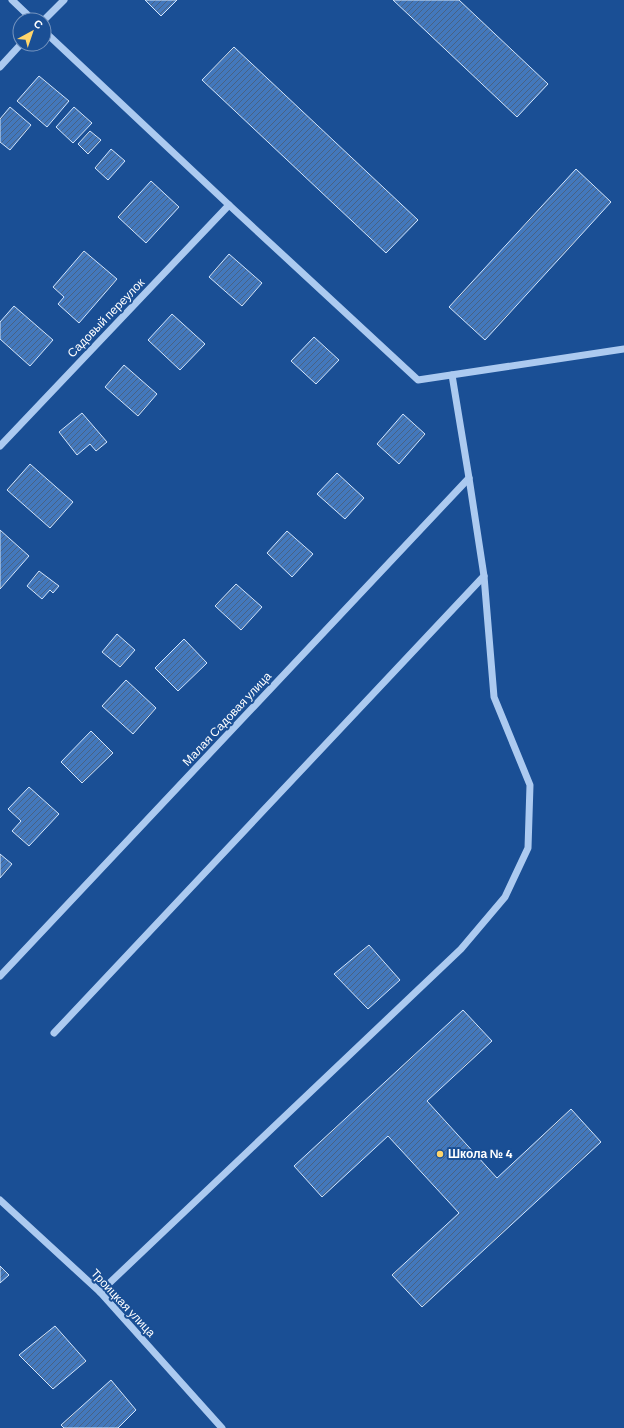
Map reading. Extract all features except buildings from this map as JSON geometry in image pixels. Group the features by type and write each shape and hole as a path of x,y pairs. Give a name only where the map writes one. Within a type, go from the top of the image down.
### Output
{"street":[{"path":"12,0 25,12"},
{"path":"52,12 64,0"},
{"path":"52,39 418,380 624,349"},
{"path":"0,67 14,52"},
{"name":"Садовый переулок","path":"0,446 229,205"},
{"path":"100,1292 461,948 505,897 528,848 530,785 494,697 484,576 452,375"},
{"name":"Малая Садовая улица","path":"0,976 469,478"},
{"path":"54,1033 484,576"},
{"name":"Троицкая улица","path":"0,1200 100,1292 222,1428"}],"place":[{"name":"Школа № 4","path":"440,1154"}]}
